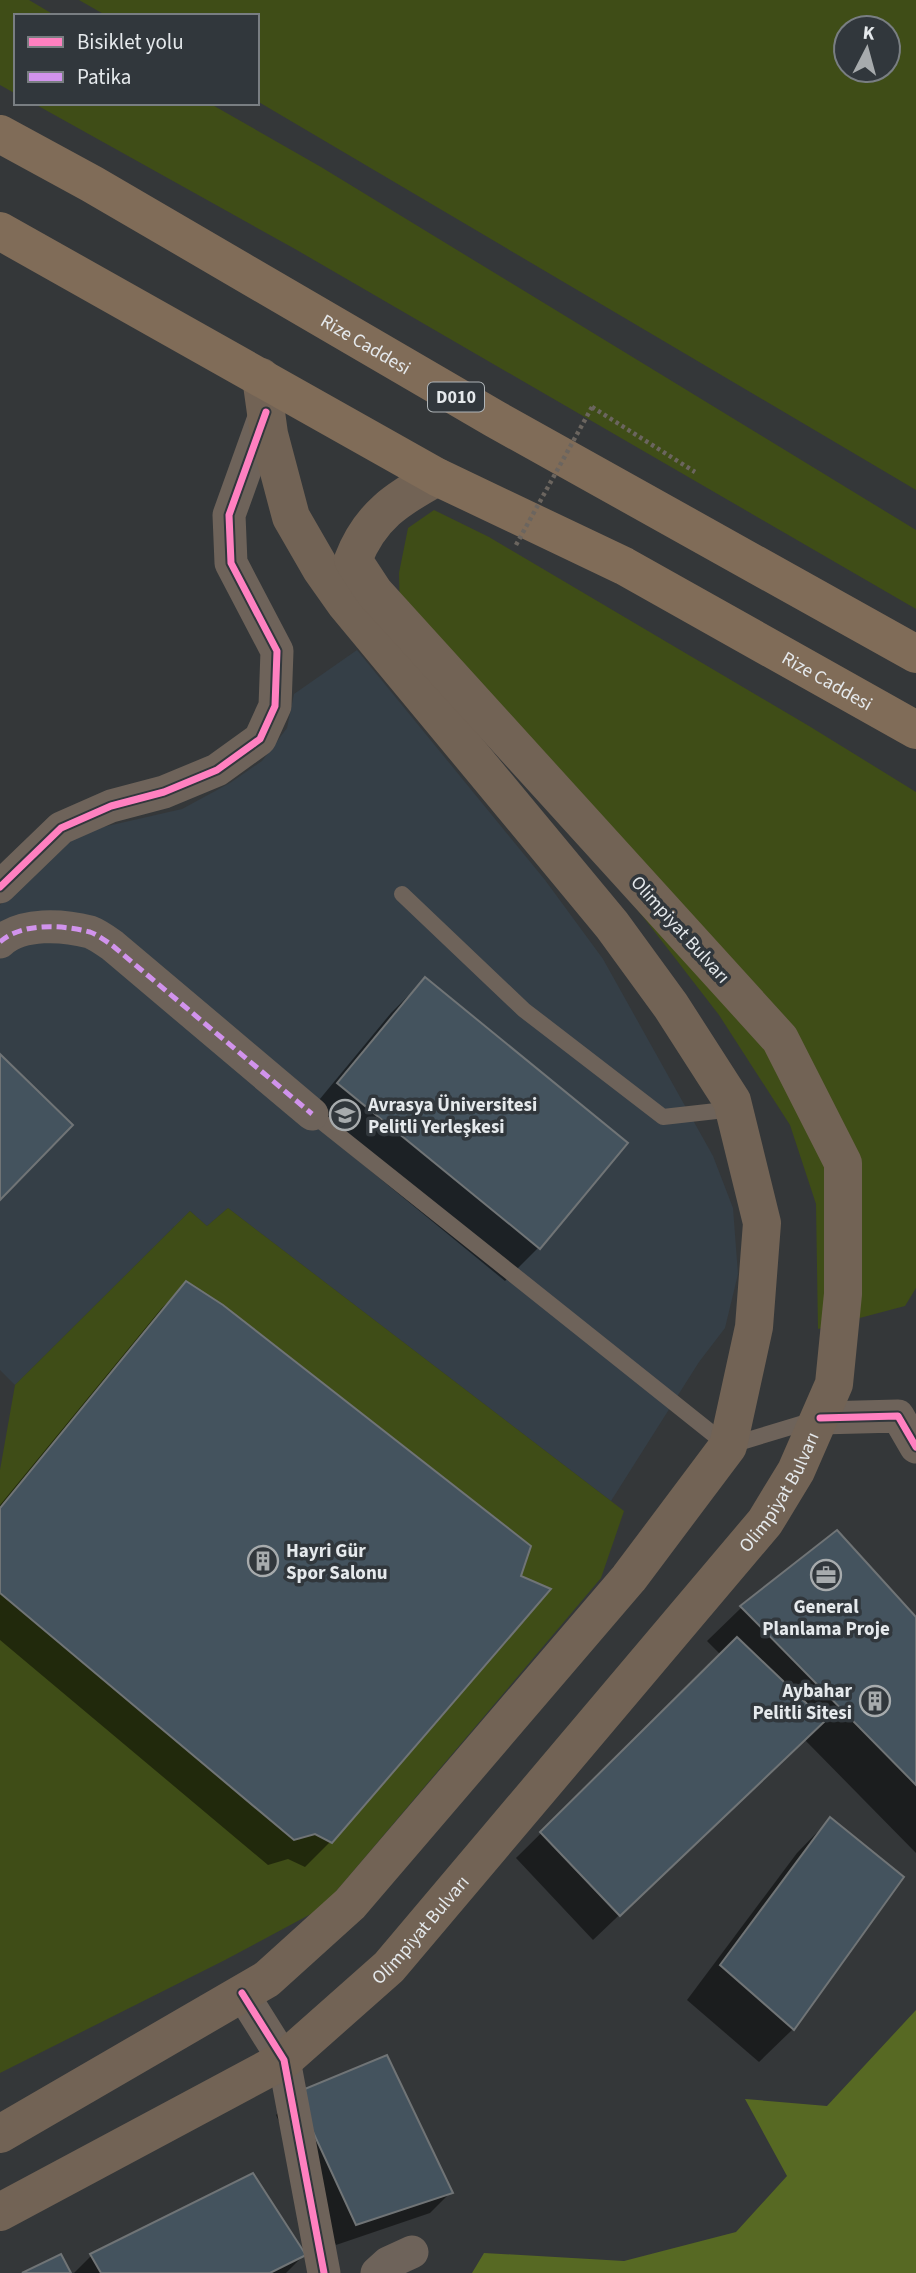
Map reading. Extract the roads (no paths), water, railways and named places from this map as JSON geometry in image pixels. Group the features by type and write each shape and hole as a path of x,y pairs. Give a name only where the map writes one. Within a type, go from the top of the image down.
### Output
{"highway":[{"name":"Rize Caddesi","path":"0,134 92,184 495,419 916,653"},
{"name":"Rize Caddesi","path":"0,232 264,394 624,566 916,730"}],"main road":[{"path":"0,2134 267,1979 351,1904 629,1578 728,1446 754,1327 762,1223 732,1101 671,1006 612,925 345,603 321,569 291,517 269,434 264,394"},
{"name":"Olimpiyat Bulvarı","path":"0,2212 285,2060 389,1967 765,1522 796,1471 834,1384 843,1294 843,1163 780,1039 374,592 353,560 368,528 381,514 411,491 437,477"}],"street":[{"path":"0,887 61,828 111,806 164,792 217,770 260,739 275,706 277,651 231,563 229,515 264,394"},
{"path":"0,942 26,929 51,927 92,933 113,946 312,1114"},
{"path":"820,1418 898,1416 916,1447"},
{"path":"242,1993 285,2060 324,2273"},
{"path":"377,2273 388,2263 412,2252"}],"lane":[{"path":"402,894 524,1010 663,1117 734,1109"},
{"path":"312,1114 728,1446 820,1418"}],"place":[{"name":"Avrasya Üniversitesi Pelitli Yerleşkesi","path":"345,1115"},
{"name":"Hayri Gür Spor Salonu","path":"263,1561"},
{"name":"General Planlama Proje","path":"826,1575"},
{"name":"Aybahar Pelitli Sitesi","path":"875,1701"}]}
